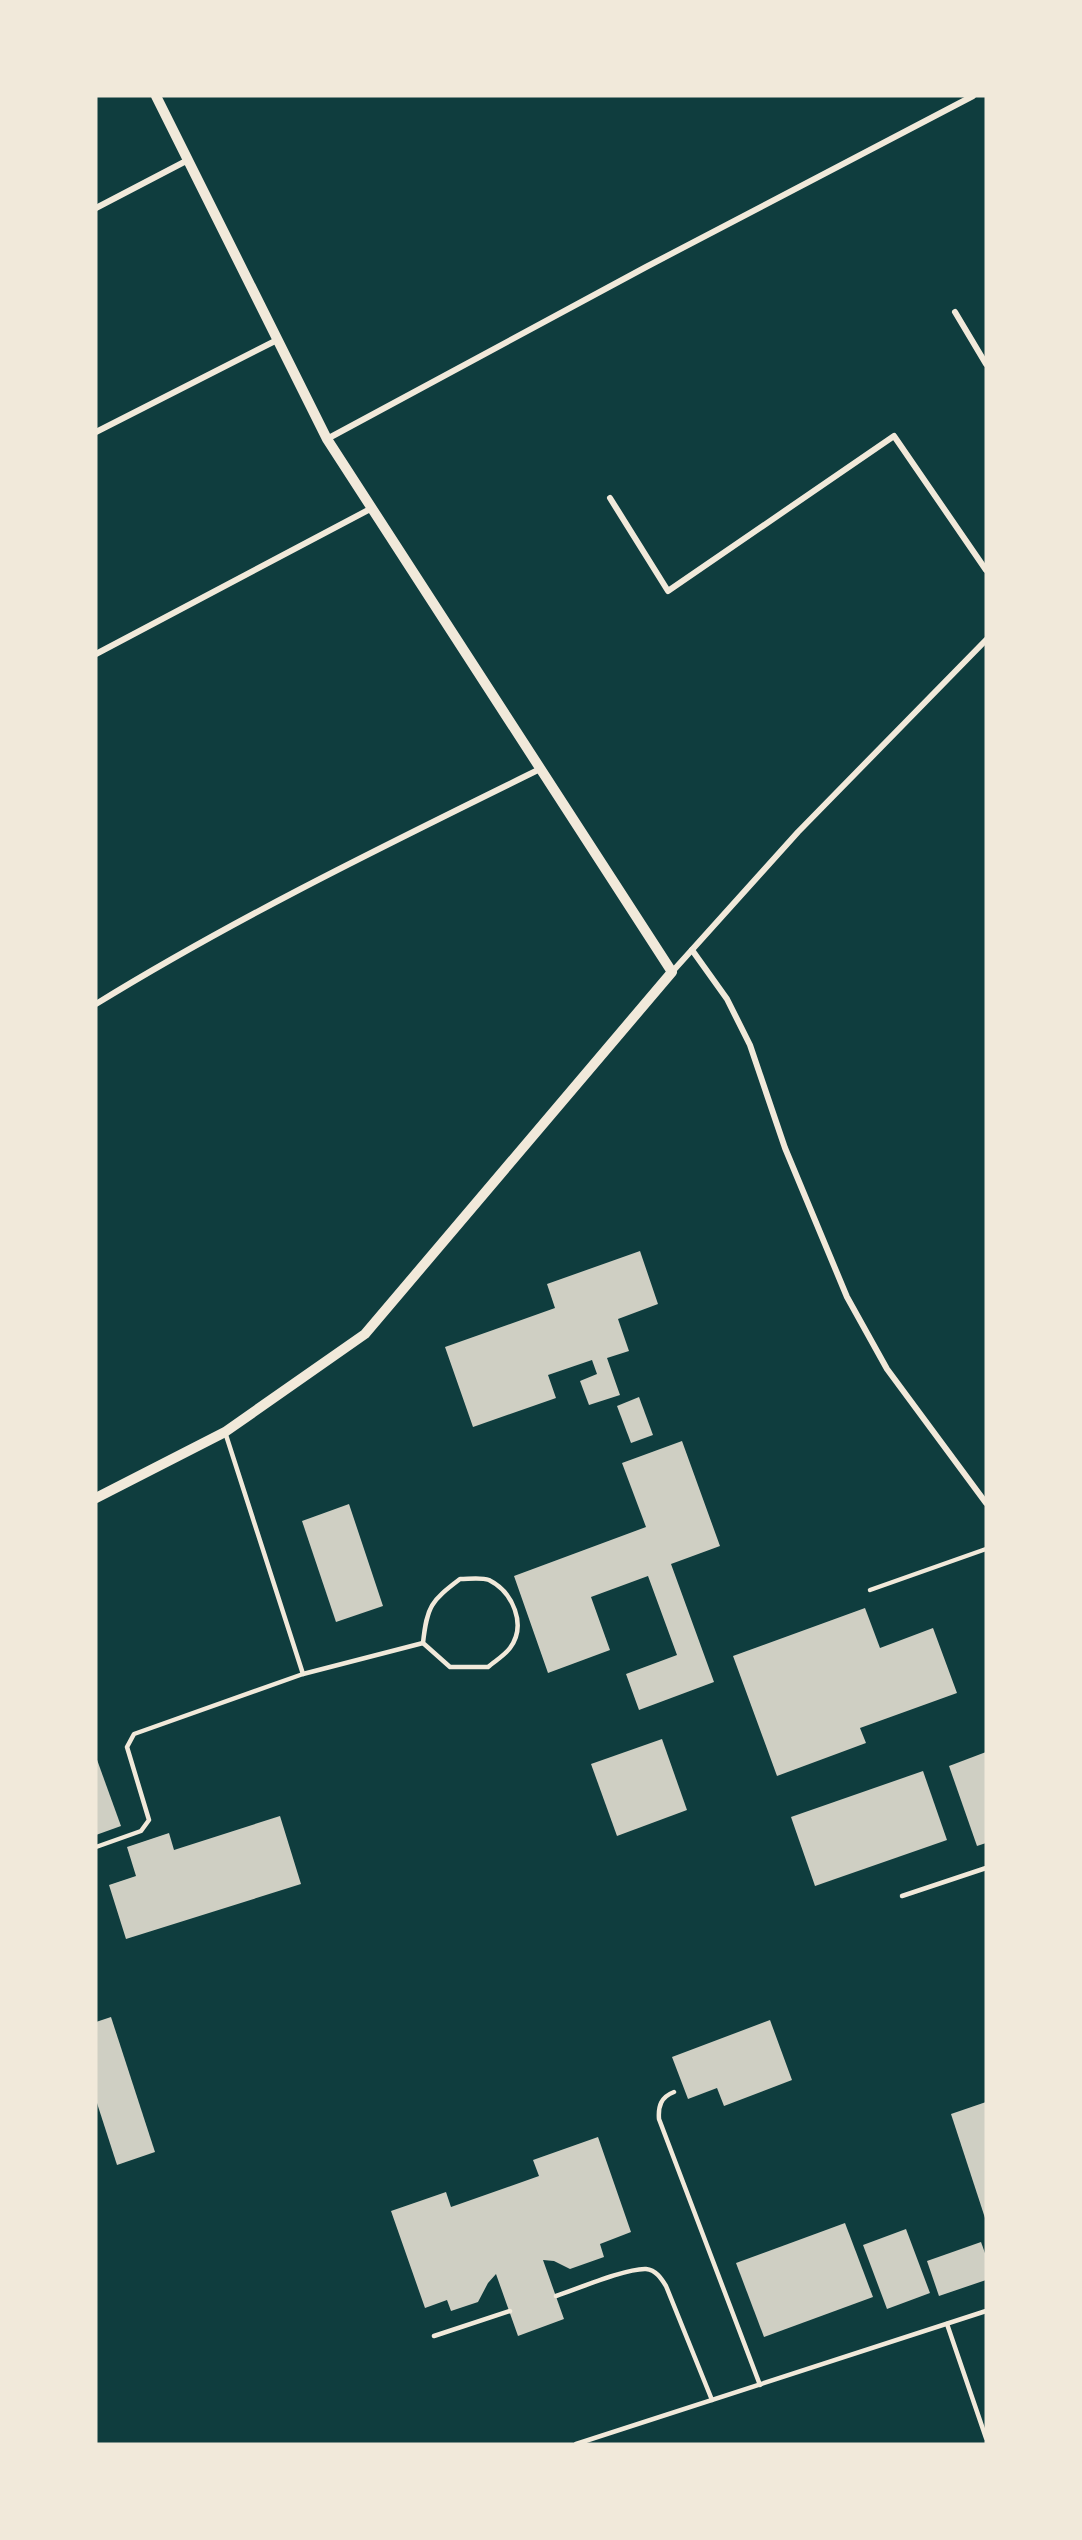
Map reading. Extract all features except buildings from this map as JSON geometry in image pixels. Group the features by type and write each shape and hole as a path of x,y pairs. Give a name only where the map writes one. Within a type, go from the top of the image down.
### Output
{"street":[{"path":"156,96 327,439 672,972"},
{"path":"327,439 646,267 973,96"},
{"path":"96,208 188,160"},
{"path":"955,312 986,364"},
{"path":"96,432 277,340"},
{"path":"610,498 668,591 894,436 986,570"},
{"path":"96,654 372,508"},
{"path":"96,1498 225,1432 365,1334 672,972 798,832 986,640"},
{"path":"96,1004 166,961 304,886 540,769"},
{"path":"692,951 727,999 750,1045 784,1148 847,1297 887,1369 986,1503"}],"lane":[{"path":"225,1432 303,1674"},
{"path":"870,1590 986,1549"},
{"path":"460,1579 487,1580 506,1593 516,1610 518,1630 510,1648 488,1667 450,1667 423,1643 426,1617 437,1596 460,1579"},
{"path":"96,1847 141,1831 149,1820 127,1747 134,1734 303,1674 423,1643"},
{"path":"902,1896 986,1868"},
{"path":"674,2092 664,2097 661,2102 658,2108 659,2119 760,2385"},
{"path":"556,2296 635,2270 653,2271 661,2277 666,2286 712,2400"},
{"path":"434,2336 510,2311"},
{"path":"576,2444 986,2311"},
{"path":"947,2324 986,2438"}]}
